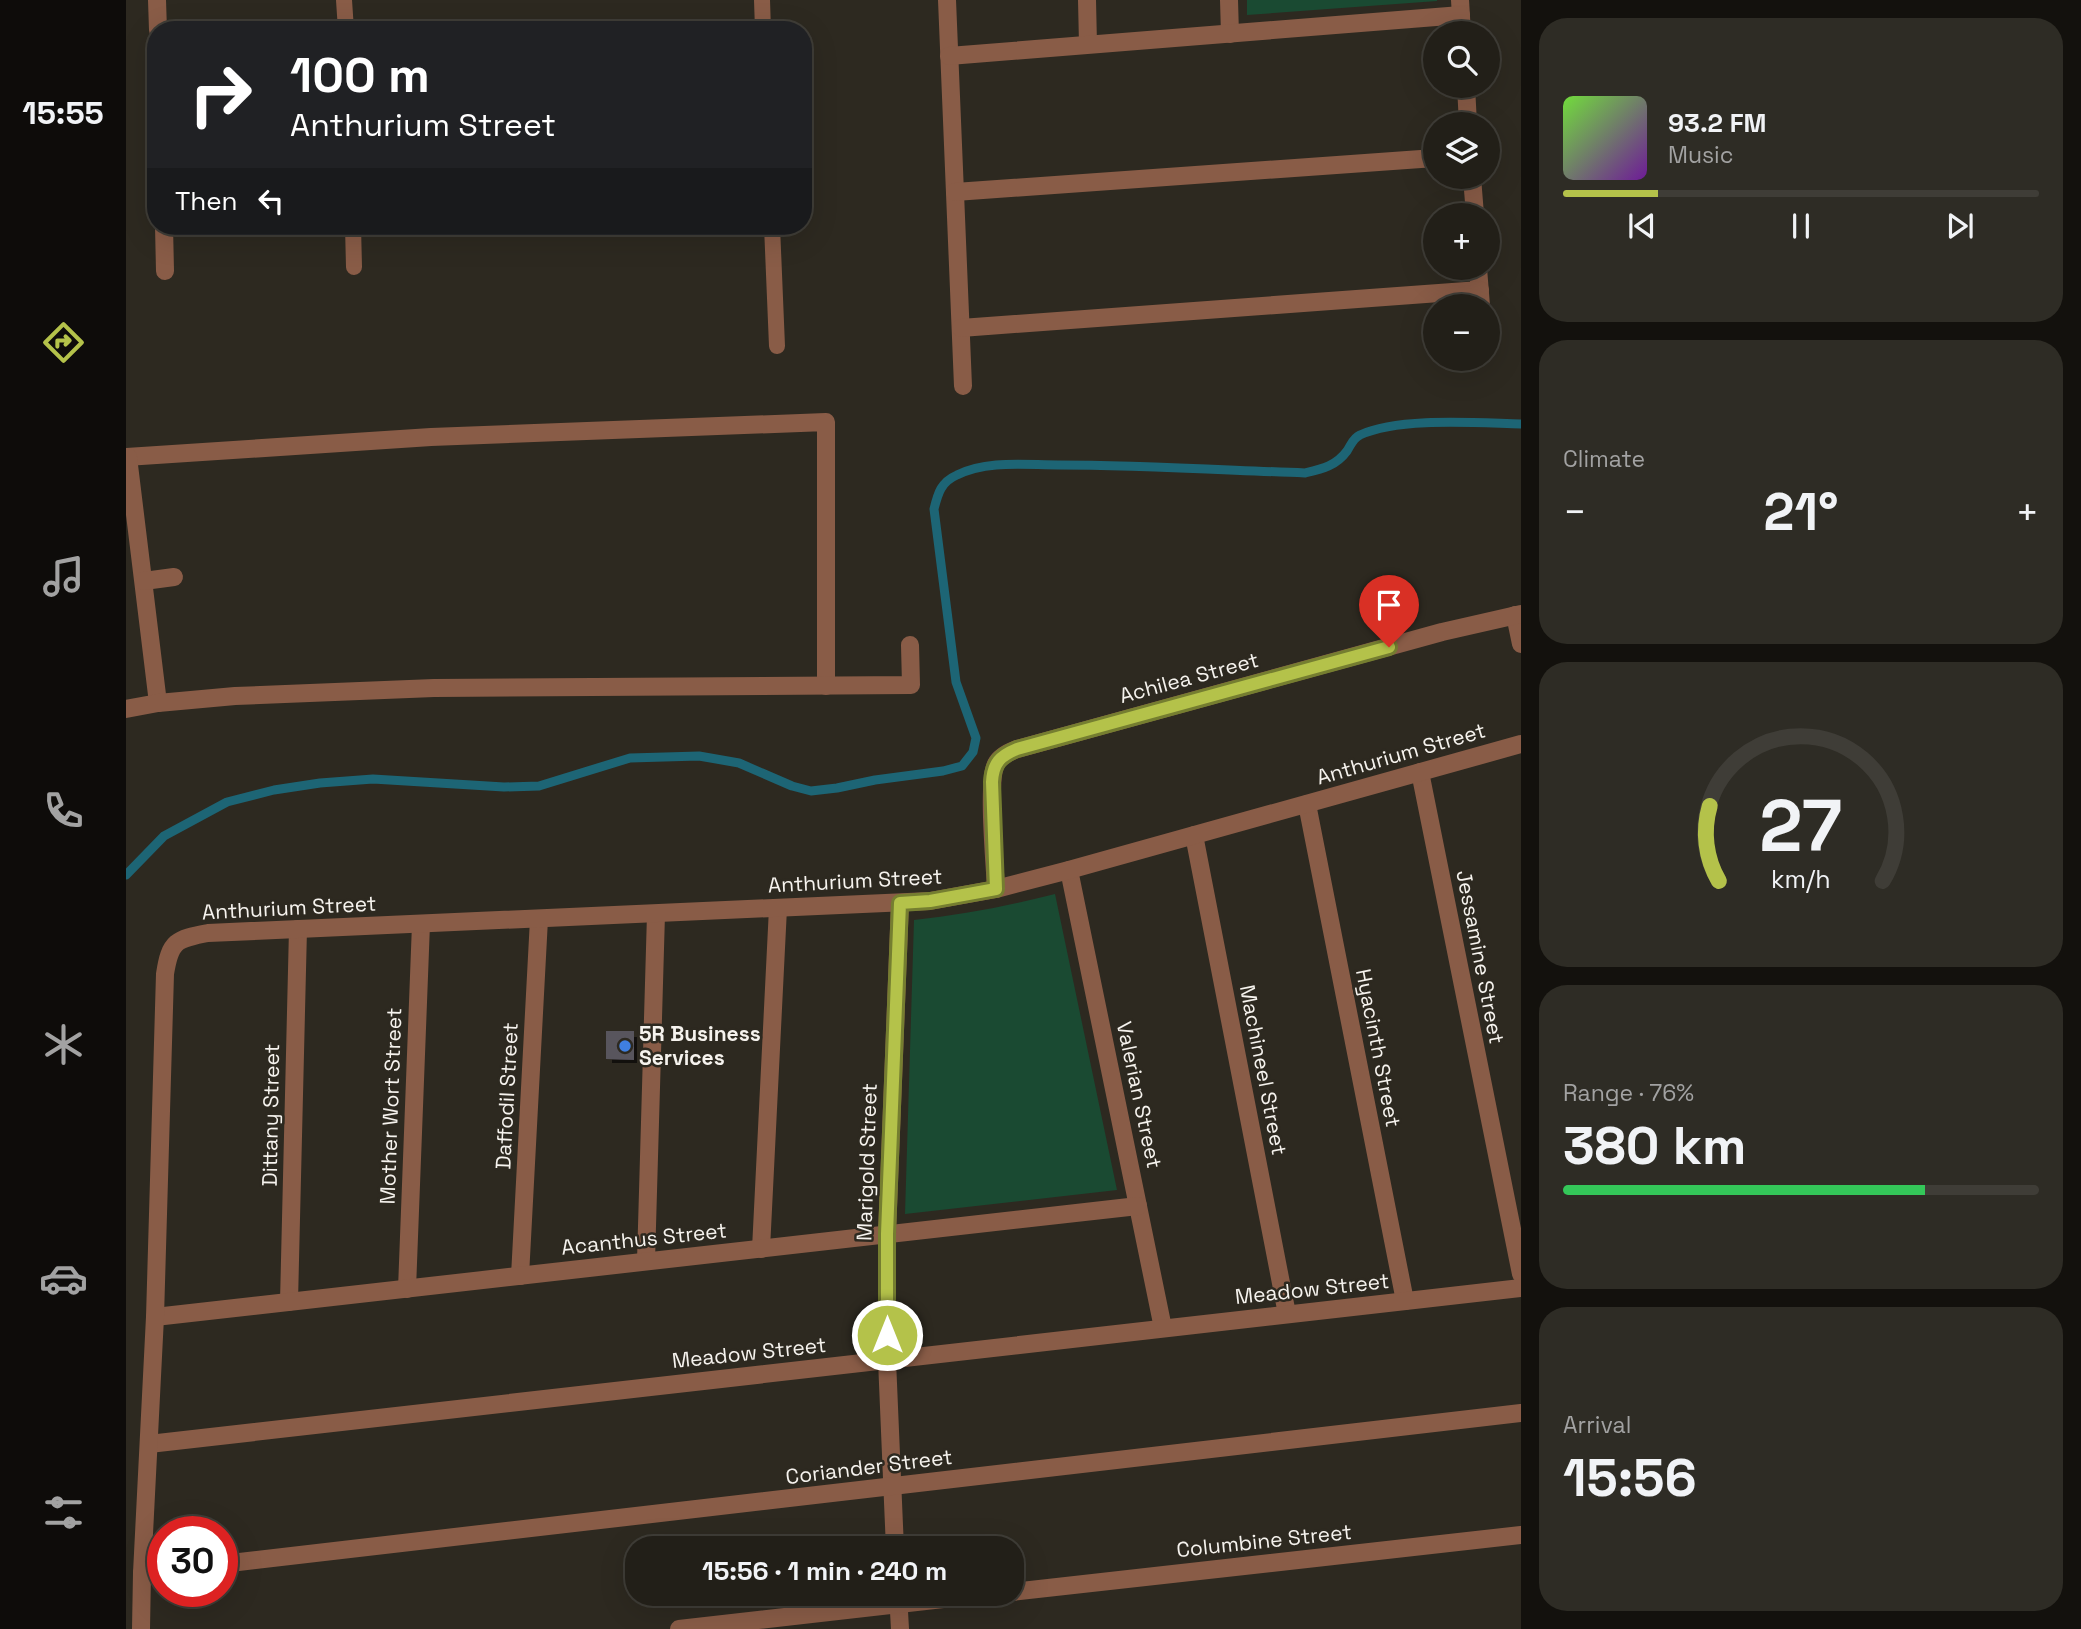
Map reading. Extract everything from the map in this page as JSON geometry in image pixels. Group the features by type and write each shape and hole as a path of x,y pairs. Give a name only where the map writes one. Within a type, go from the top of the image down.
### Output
{"street":[{"path":"157,0 158,21"},
{"path":"947,0 963,386"},
{"path":"1087,0 1088,44"},
{"path":"1229,0 1230,34"},
{"path":"949,56 1461,16"},
{"path":"955,192 1423,159"},
{"path":"164,235 165,271"},
{"path":"961,328 1423,301"},
{"path":"158,703 127,457 431,437 826,422 826,686"},
{"path":"144,581 174,577"},
{"path":"1518,615 1521,643"},
{"name":"Achilea Street","path":"996,889 992,782 997,761 1005,754 1402,643 1518,615"},
{"path":"126,709 158,703 271,694 434,688 911,685 910,645"},
{"name":"Anthurium Street","path":"155,1317 165,974 174,944 188,937 208,933 930,901 996,889 1069,870 1521,744"},
{"name":"Jessamine Street","path":"1420,772 1521,1274"},
{"name":"Hyacinth Street","path":"1307,804 1405,1301"},
{"name":"Machineel Street","path":"1194,835 1287,1314"},
{"name":"Valerian Street","path":"1069,870 1163,1328"},
{"name":"Marigold Street","path":"894,1536 887,1360 887,1234 900,903"},
{"path":"761,1249 778,908"},
{"path":"646,1261 656,914"},
{"name":"Daffodil Street","path":"520,1276 539,919"},
{"name":"Mother Wort Street","path":"407,1289 421,924"},
{"name":"Dittany Street","path":"289,1302 298,929"},
{"name":"Acanthus Street","path":"155,1317 1138,1206"},
{"name":"Meadow Street","path":"149,1444 1521,1288"},
{"path":"141,1629 155,1317"},
{"name":"Coriander Street","path":"238,1561 892,1488 1521,1413"},
{"name":"Columbine Street","path":"1024,1590 1521,1535"},
{"path":"142,1573 147,1572"},
{"path":"678,1629 847,1606"},
{"path":"898,1606 900,1629"}],"lane":[{"path":"345,0 346,21"},
{"path":"762,0 763,21"},
{"path":"353,235 354,267"},
{"path":"772,235 777,346"}],"green space":[{"path":"1247,0 1437,0 1437,1 1247,15"},
{"path":"1055,894 1117,1190 905,1214 914,920 985,910"}],"building":[{"path":"606,1031 634,1031 634,1060 606,1059"}],"waterway":[{"path":"126,875 164,836 227,802 274,790 320,783 373,779 504,787 539,786 630,758 699,756 739,763 792,786 811,791 962,766 973,752 976,738 956,682 934,509 947,481 969,470 1006,464 1305,473 1333,463 1343,456 1358,436 1376,429 1439,422 1521,424"}],"place":[{"name":"5R Business Services","path":"625,1046"}],"route":[{"path":"887,1335 887,1234 900,903 959,897 996,889 992,782 997,761 1017,749 1389,647"}]}
